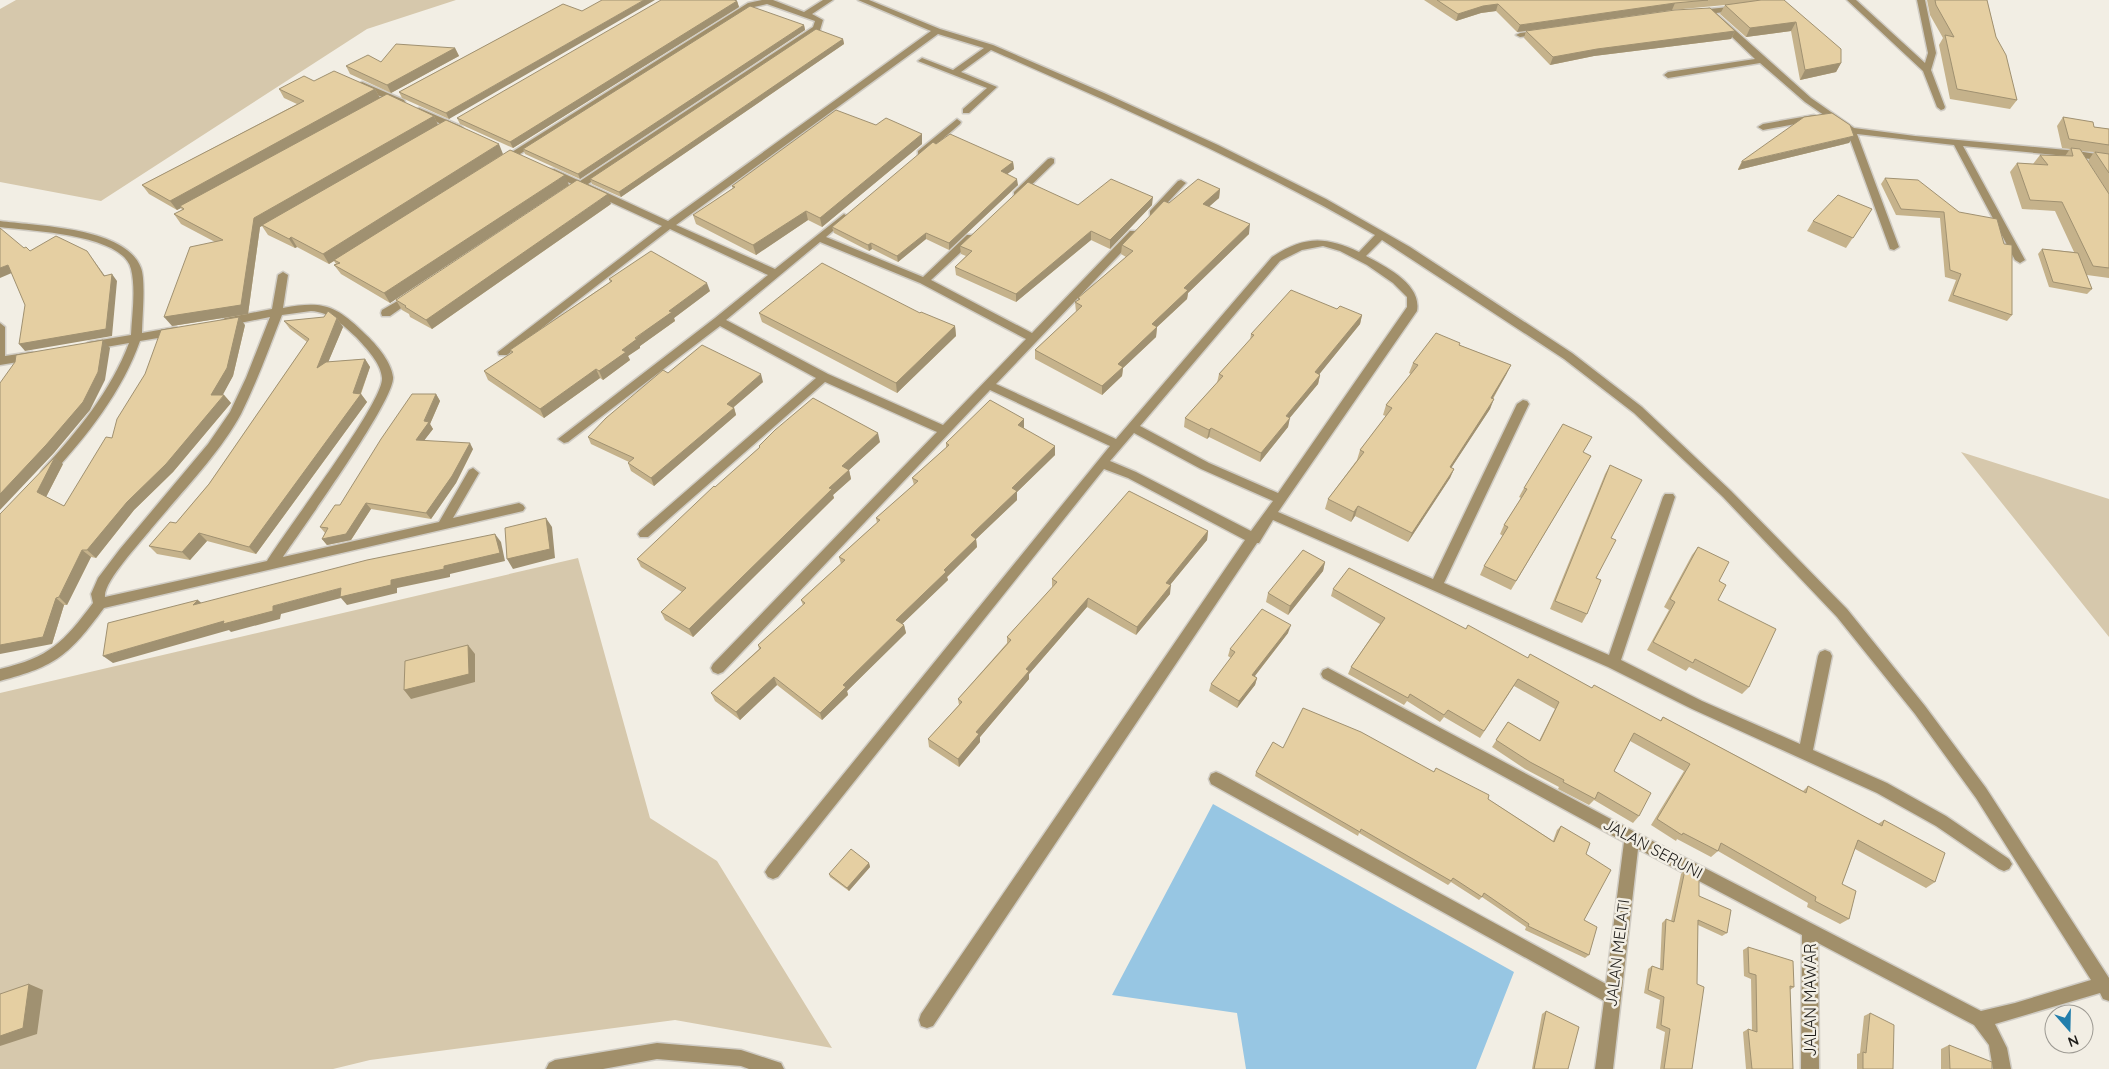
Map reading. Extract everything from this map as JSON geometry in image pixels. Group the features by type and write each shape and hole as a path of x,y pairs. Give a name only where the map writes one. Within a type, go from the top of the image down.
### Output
{"street":[{"path":"780,6 790,0"},
{"path":"805,15 829,0"},
{"path":"862,0 937,31 990,47 1215,147 1323,202 1406,249 1568,356 1638,410 1727,494 1842,613 1920,710 1982,793 2106,989 1980,1019"},
{"path":"1851,0 1927,70 1941,107"},
{"path":"1921,0 1932,53 1927,70"},
{"path":"490,169 751,5 768,1 819,20 817,28 564,195"},
{"path":"1700,12 1748,7"},
{"path":"1709,11 1762,60 1829,115 1851,130 2080,158 2109,159"},
{"path":"503,352 670,225 937,31"},
{"path":"1520,35 1549,31"},
{"path":"954,73 990,47"},
{"path":"1668,76 1762,60"},
{"path":"922,61 993,88 966,111"},
{"path":"350,79 466,132"},
{"path":"1763,127 1829,115"},
{"path":"912,161 957,122"},
{"path":"1851,130 1894,247"},
{"path":"1957,143 2020,260"},
{"path":"1009,201 1051,161"},
{"path":"539,165 776,274"},
{"path":"718,668 1181,183"},
{"path":"564,439 719,321 851,212"},
{"path":"0,224 96,237 115,245 130,259 136,268 138,303 136,338 125,368 72,446 39,480"},
{"path":"924,281 981,228"},
{"path":"1359,258 1382,234"},
{"path":"820,238 924,281 1032,338"},
{"path":"772,872 1117,444 1134,428 1276,259 1294,248 1324,243 1336,246 1359,258 1394,279 1405,289 1412,296 1414,303 1412,311 1279,498 1255,539 1124,727 927,1020"},
{"path":"100,604 98,594 109,575 212,447 235,414 252,378 277,314 283,275"},
{"path":"386,313 419,292"},
{"path":"211,325 316,308 334,312 377,355 388,375 385,393 372,416 272,563"},
{"path":"719,321 824,377 945,432"},
{"path":"0,327 0,355"},
{"path":"78,348 183,330"},
{"path":"0,361 39,355"},
{"path":"644,534 824,377"},
{"path":"989,385 1117,444"},
{"path":"1436,586 1523,404"},
{"path":"1134,428 1161,444 1233,480 1279,498"},
{"path":"1102,463 1132,475 1255,539"},
{"path":"443,524 473,473"},
{"path":"1613,663 1669,497"},
{"path":"0,675 40,664 58,655 75,638 100,604 272,563 519,508"},
{"path":"1271,514 1613,663 1697,705 1908,801 2004,864"},
{"path":"1804,753 1825,656"},
{"name":"JALAN SERUNI","path":"1328,674 1632,838 1980,1019"},
{"path":"1216,779 1612,996"},
{"name":"JALAN MELATI","path":"1604,1069 1632,838"},
{"name":"JALAN MAWAR","path":"1810,930 1810,1069"},
{"path":"1980,1019 1994,1034 2000,1050 2002,1069"},
{"path":"555,1069 657,1051 741,1058 775,1069"}],"shaded area":[{"path":"16,0 456,0 367,29 101,201 0,182 0,9"},
{"path":"1961,452 2109,499 2109,637"},
{"path":"578,558 650,818 717,861 832,1048 675,1020 370,1060 333,1069 0,1069 0,693"}],"water":[{"path":"1213,804 1514,972 1476,1069 1246,1069 1237,1013 1112,995"}],"building":[{"path":"602,0 644,0 446,113 399,92 563,4 582,11"},
{"path":"661,0 737,1 510,142 457,118"},
{"path":"1437,0 1708,0 1520,25 1498,4 1483,6 1458,14"},
{"path":"1761,0 1784,0 1841,49 1841,63 1805,70 1796,22 1750,28 1725,5"},
{"path":"1935,0 1987,0 1996,37 2006,55 2017,100 1957,89 1945,35 1954,37"},
{"path":"750,6 804,25 578,174 523,149"},
{"path":"1710,8 1735,31 1597,49 1553,57 1526,31 1675,10"},
{"path":"816,29 843,39 619,192 590,179"},
{"path":"396,44 455,48 387,85 346,66 368,55 381,62"},
{"path":"334,71 375,89 170,201 142,185 304,101 279,89 304,76 314,81"},
{"path":"387,94 434,116 254,218 241,305 164,317 190,247 223,240 174,214 184,209 180,206"},
{"path":"836,110 876,125 886,118 922,134 820,218 806,211 753,245 693,215 735,187 732,186"},
{"path":"1832,113 1850,125 1854,136 1742,162 1804,117"},
{"path":"2063,117 2093,122 2094,127 2109,129 2109,145 2069,139"},
{"path":"446,120 499,144 323,254 291,237 289,239 262,225"},
{"path":"950,134 1013,162 1001,171 1017,179 949,243 926,233 897,256 871,243 868,245 832,227 933,142 936,144"},
{"path":"2071,148 2080,149 2109,194 2109,268 2093,266 2062,202 2030,200 2017,163 2048,165 2040,155 2073,156"},
{"path":"510,150 565,175 384,293 334,265 340,263 334,260"},
{"path":"2095,152 2109,154 2109,173"},
{"path":"1885,178 1918,180 1959,212 1997,219 2004,244 2012,245 2012,315 1953,295 1961,274 1950,270 1944,212 1901,209"},
{"path":"1111,179 1153,197 1110,240 1091,231 1016,294 955,267 972,251 960,246 1028,182 1078,205"},
{"path":"1198,179 1220,189 1203,204 1250,224 1184,288 1188,290 1152,324 1157,327 1118,364 1123,367 1102,386 1035,350 1082,306 1075,302 1080,299 1078,298 1133,251 1122,245 1164,201 1169,203"},
{"path":"577,180 608,194 426,320 396,300"},
{"path":"1838,195 1872,209 1853,238 1813,221"},
{"path":"0,228 30,251 56,236 87,251 104,276 112,274 106,329 19,344 25,305 8,265 0,268"},
{"path":"2042,249 2078,253 2092,289 2053,282"},
{"path":"651,251 707,283 669,311 672,312 635,338 637,339 622,350 626,352 599,371 596,369 540,409 484,371 513,352 510,350 612,281 609,279"},
{"path":"822,263 920,313 955,326 896,383 759,313"},
{"path":"1291,290 1337,309 1340,306 1362,315 1315,372 1320,375 1286,416 1290,418 1261,453 1211,428 1209,430 1185,418 1223,376 1219,374 1254,335 1251,334"},
{"path":"328,311 337,318 317,368 326,362 365,359 353,393 361,394 249,547 199,533 182,552 149,546 170,522 176,523 209,484 309,339 284,321 324,317"},
{"path":"239,317 227,368 211,395 224,395 166,464 127,502 87,550 82,550 59,597 56,598 43,637 0,645 0,514 55,457 37,492 64,506 106,437 112,438 117,419 145,374 161,330"},
{"path":"1436,333 1460,343 1459,345 1511,365 1491,398 1494,399 1450,467 1454,469 1412,533 1358,506 1354,512 1328,499 1364,452 1360,450 1392,408 1386,405 1418,365 1413,363"},
{"path":"103,340 98,372 83,402 0,494 0,383 15,362 16,355"},
{"path":"702,345 761,374 727,404 734,408 651,478 628,463 634,458 588,437 606,418 663,370 668,373"},
{"path":"412,394 436,394 424,421 429,422 416,440 470,443 452,476 426,513 366,503 346,534 322,539 328,528 320,527 335,505 340,505 381,439"},
{"path":"813,398 878,433 842,466 849,470 829,488 832,489 689,629 661,612 686,588 637,559 714,486 760,447 775,430"},
{"path":"990,400 1024,419 1018,425 1055,446 1012,488 1017,491 971,535 976,539 944,570 946,572 896,620 904,625 843,685 846,687 820,713 774,677 736,712 711,693 761,648 758,645 805,603 801,600 845,560 839,557 880,520 876,518 918,481 912,478 949,445 946,443"},
{"path":"1563,424 1592,437 1583,452 1591,456 1516,581 1484,566 1508,527 1504,525 1527,489 1524,488"},
{"path":"1610,465 1642,480 1611,538 1616,540 1596,578 1601,580 1587,614 1555,601"},
{"path":"1129,491 1208,531 1166,583 1171,585 1137,627 1088,598 1026,669 1029,671 976,732 979,734 958,759 928,739 962,702 958,699 1011,640 1007,637 1057,582 1052,579"},
{"path":"546,518 550,549 507,559 505,528"},
{"path":"495,534 500,553 444,566 444,569 391,580 391,585 340,597 341,588 273,606 273,611 223,624 224,621 103,656 108,623 198,600 193,605 367,560"},
{"path":"1698,547 1729,562 1719,581 1726,585 1718,600 1776,629 1749,687 1695,659 1693,663 1653,642 1675,602 1670,599"},
{"path":"1303,550 1325,562 1290,606 1268,593"},
{"path":"1349,568 1466,629 1468,625 1528,658 1530,654 1592,688 1594,685 1661,721 1663,717 1806,793 1808,786 1882,826 1884,820 1945,853 1935,882 1858,840 1842,884 1856,891 1849,919 1815,901 1816,897 1721,843 1718,851 1683,833 1682,835 1657,819 1690,764 1634,733 1614,771 1651,793 1639,816 1598,792 1595,799 1563,782 1564,780 1530,762 1496,740 1508,722 1540,741 1559,702 1518,679 1484,731 1448,710 1444,715 1410,694 1408,698 1351,667 1385,618 1333,589"},
{"path":"1262,609 1291,625 1252,675 1257,678 1239,701 1211,684 1235,652 1230,649"},
{"path":"468,645 469,674 404,690 405,661"},
{"path":"1303,708 1361,732 1434,772 1436,768 1489,795 1488,799 1554,842 1561,826 1590,843 1586,854 1611,870 1584,920 1597,927 1589,955 1528,926 1529,924 1484,893 1482,897 1453,878 1451,881 1361,829 1360,832 1256,772 1273,742 1283,748"},
{"path":"851,849 869,863 847,888 829,874"},
{"path":"1685,870 1699,878 1699,896 1731,910 1727,933 1698,920 1697,984 1704,987 1692,1069 1664,1069 1670,1029 1661,1025 1664,997 1648,990 1652,966 1663,970 1666,919 1674,922"},
{"path":"1748,947 1793,961 1794,987 1790,986 1793,1069 1752,1069 1748,1029 1757,1032 1756,975 1749,973"},
{"path":"29,984 23,1028 0,1036 0,994"},
{"path":"1546,1011 1579,1027 1568,1069 1534,1069"},
{"path":"1870,1013 1894,1025 1893,1069 1863,1069 1863,1052 1866,1053"},
{"path":"1949,1045 1992,1062 1992,1069 1950,1069"}]}
